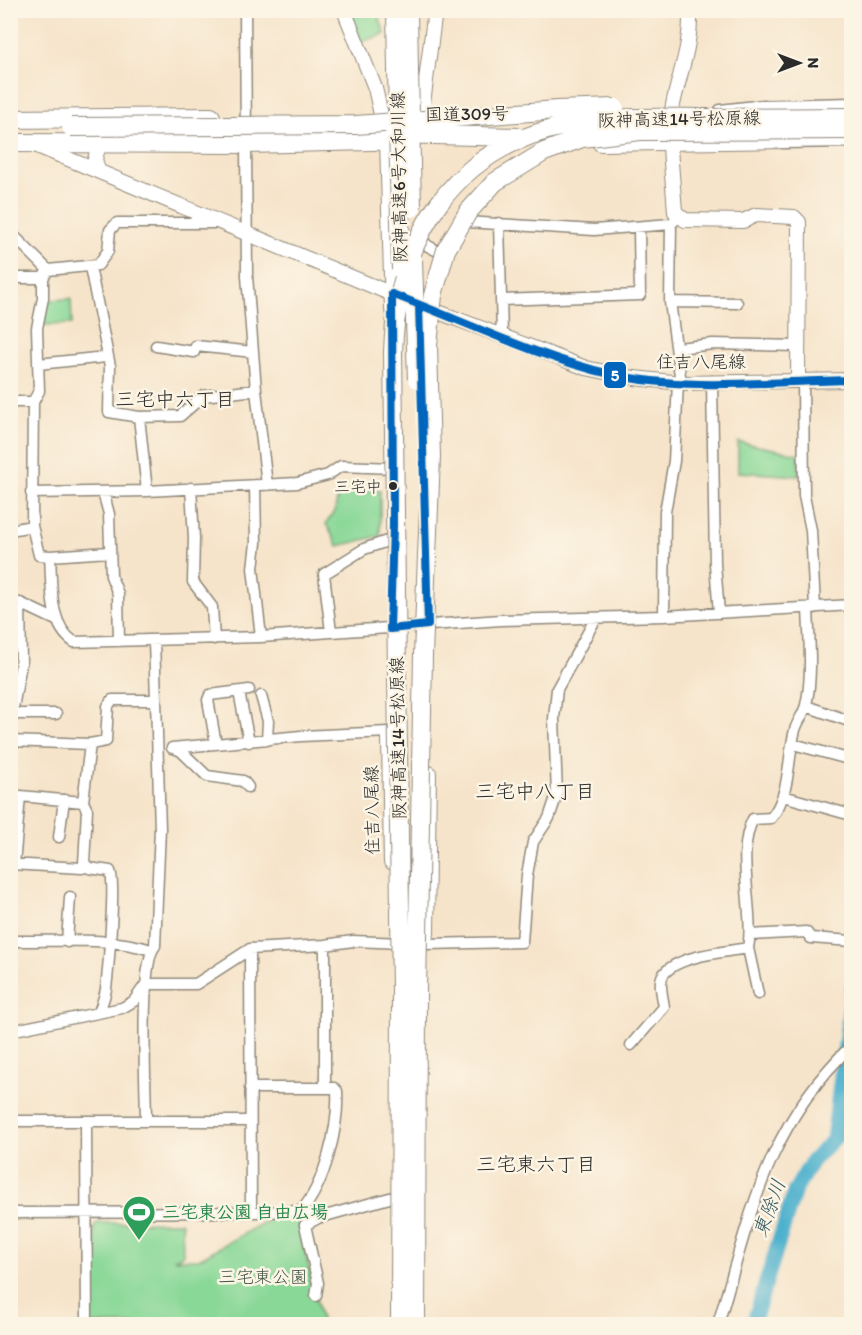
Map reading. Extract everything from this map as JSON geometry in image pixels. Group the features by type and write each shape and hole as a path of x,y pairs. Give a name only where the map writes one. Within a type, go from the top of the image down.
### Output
{"highway":[{"path":"417,309 419,10"},
{"name":"阪神高速6号大和川線","path":"398,14 417,309 423,655"},
{"name":"阪神高速6号大和川線","path":"398,14 408,642 401,991"},
{"path":"10,135 71,130 356,125 597,108 703,109 852,116"},
{"name":"国道309号","path":"10,118 381,119 421,115 788,108 852,109"},
{"name":"阪神高速14号松原線","path":"400,1324 401,991 394,329 400,288 423,228 444,196 473,168 508,144 548,129 592,121 634,118 852,116"},
{"path":"10,126 71,130 356,133 587,139 852,140"},
{"name":"阪神高速14号松原線","path":"416,1324 417,992 423,655 430,457 428,345 432,303 446,250 456,229 481,195 527,160 562,144 598,135 640,131 852,130"},
{"name":"国道309号","path":"10,144 247,144 419,140 670,143 790,138 852,140"}],"main road":[{"name":"住吉八尾線","path":"344,10 375,88 387,141 392,294 393,539 389,817 395,943 393,1197 395,1324"},
{"path":"424,1324 430,803 428,625 417,309 419,140 435,10"},
{"path":"690,10 689,41 672,111 670,143 674,220 743,221 756,215 794,217 799,222 800,380"},
{"path":"34,144 392,294"},
{"path":"98,170 95,159 99,145"},
{"name":"住吉八尾線","path":"392,294 417,309 502,335 586,368 634,378 680,383 852,380"}],"street":[{"path":"245,10 244,68 248,117 245,232 256,390 267,485"},
{"path":"720,110 760,105 852,103"},
{"path":"565,141 670,143 852,140"},
{"path":"417,309 432,288 467,222 504,181 538,160 583,143"},
{"path":"467,222 594,230 639,228 646,224 674,220 670,302 678,348 680,383 674,461 665,512 664,616"},
{"path":"10,278 98,265 108,251 110,230 117,223 224,223"},
{"path":"499,223 502,335"},
{"path":"501,300 640,295 639,228"},
{"path":"10,232 45,274 37,328 39,391 33,402 31,493 32,526 39,555 109,552"},
{"path":"418,236 428,246 449,256"},
{"path":"90,267 106,357 110,366 109,412 139,417 180,416 202,396 256,390"},
{"path":"670,302 737,303"},
{"path":"678,348 713,344 798,346"},
{"path":"156,346 194,352 196,346 253,352"},
{"path":"38,363 106,357"},
{"path":"758,994 748,948 750,935 746,859 750,824 753,819 771,818 778,810 783,796 795,729 806,706 811,608 811,530 804,496 800,380"},
{"path":"712,381 715,564 719,613"},
{"path":"10,402 33,402"},
{"path":"139,417 147,491"},
{"path":"31,493 147,491 297,483 328,475 341,466 393,468"},
{"path":"255,485 256,543 253,568 261,637"},
{"path":"190,488 194,538 193,582 212,607 214,639"},
{"path":"103,492 109,514 111,576 118,594 119,641"},
{"path":"10,530 32,526"},
{"path":"331,632 324,574 364,549 393,539"},
{"path":"50,556 56,620 64,636 74,642 261,637 428,625 664,616 852,605"},
{"path":"56,620 15,603 21,664 15,678 11,719 56,714"},
{"path":"146,984 196,984 250,949 325,945 353,941 427,944 522,942 527,875 533,842 549,818 557,794 555,719 557,689 596,618"},
{"path":"146,1121 146,984 151,950 155,946 160,866 159,747 154,641"},
{"path":"216,744 208,700 210,695 244,691 249,742"},
{"path":"261,696 268,721 267,740"},
{"path":"10,741 90,744 106,741 108,706 112,700 156,700"},
{"path":"806,706 852,722"},
{"path":"159,747 172,748 302,736 389,732"},
{"path":"87,866 84,857 87,810 83,802 90,744"},
{"path":"793,744 852,760"},
{"path":"172,748 181,751 207,776 243,781 248,788"},
{"path":"83,802 15,795 12,865 82,868 87,866 110,871 113,876 114,898 108,943 106,990 99,1012"},
{"path":"783,796 844,813"},
{"path":"59,837 64,800"},
{"path":"67,942 70,897"},
{"path":"750,935 806,932 811,938 852,941"},
{"path":"10,941 108,943 135,945 151,950"},
{"path":"325,945 325,1088"},
{"path":"631,1045 664,1007 661,982 663,974 684,961 748,948"},
{"path":"250,949 251,1212"},
{"path":"10,1031 122,1008 134,1001 146,984"},
{"path":"718,1324 760,1182 777,1142 795,1110 812,1088 852,1045"},
{"path":"250,1088 334,1088 337,1091 338,1113 328,1157 310,1202 301,1211"},
{"path":"10,1121 250,1121"},
{"path":"86,1121 87,1324"},
{"path":"316,1296 318,1283 302,1226 318,1218 393,1197 424,1197"},
{"path":"310,1202 332,1214"},
{"path":"10,1213 301,1211 318,1218"}],"green space":[{"path":"350,11 377,11 385,34 361,42"},
{"path":"71,299 72,324 43,325 47,300"},
{"path":"738,442 799,454 799,476 738,472"},
{"path":"365,490 380,491 380,536 338,546 326,524 335,510 338,495"},
{"name":"三宅東公園","path":"291,1214 312,1218 299,1225 322,1324 91,1324 91,1260 95,1260 94,1227 98,1223 180,1222 182,1224 183,1255 173,1259 199,1259 275,1216"}],"waterway":[{"path":"833,1140 852,989"},
{"name":"東除川","path":"753,1324 795,1190 812,1161 852,1121"}],"transit line":[{"name":"5","path":"392,294 528,349 610,374 670,383 700,384 852,380"},
{"name":"5","path":"390,629 393,525 392,294"},
{"name":"5","path":"390,629 428,625 419,305"}],"place":[{"name":"三宅中","path":"393,486"},
{"name":"三宅東公園 自由広場","path":"139,1241"}],"district":[{"name":"三宅中六丁目","path":"175,399"},
{"name":"三宅中八丁目","path":"535,791"},
{"name":"三宅東六丁目","path":"536,1164"}]}
